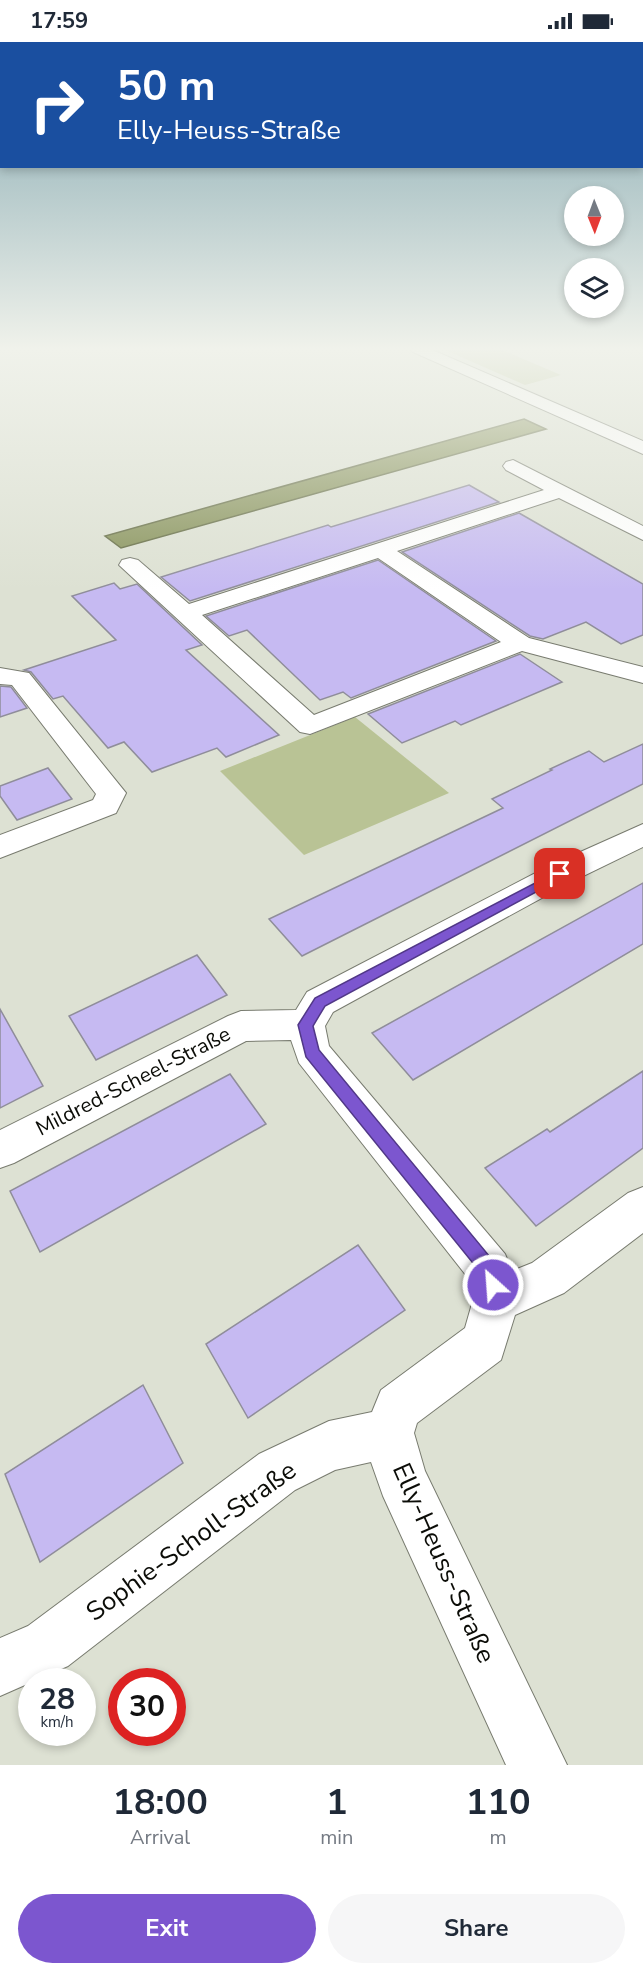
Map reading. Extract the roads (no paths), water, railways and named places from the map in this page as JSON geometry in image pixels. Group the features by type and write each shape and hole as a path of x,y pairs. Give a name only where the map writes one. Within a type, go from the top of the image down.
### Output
{"street":[{"path":"601,429 643,448"},
{"path":"513,466 643,534"},
{"path":"185,613 561,491"},
{"path":"381,550 520,643 643,675"},
{"path":"130,565 310,726 520,643"},
{"path":"0,676 20,678 111,793 105,806 0,847"},
{"path":"389,1433 398,1407 484,1343 496,1300 489,1269 312,1052 306,1025 320,1002 560,874 643,834"},
{"name":"Mildred-Scheel-Straße","path":"0,1150 241,1026 306,1025"},
{"path":"496,1300 548,1278 643,1207"},
{"name":"Sophie-Scholl-Straße","path":"0,1667 48,1646 277,1472 328,1446 389,1433"},
{"name":"Elly-Heuss-Straße","path":"389,1433 401,1478 537,1765"}]}
